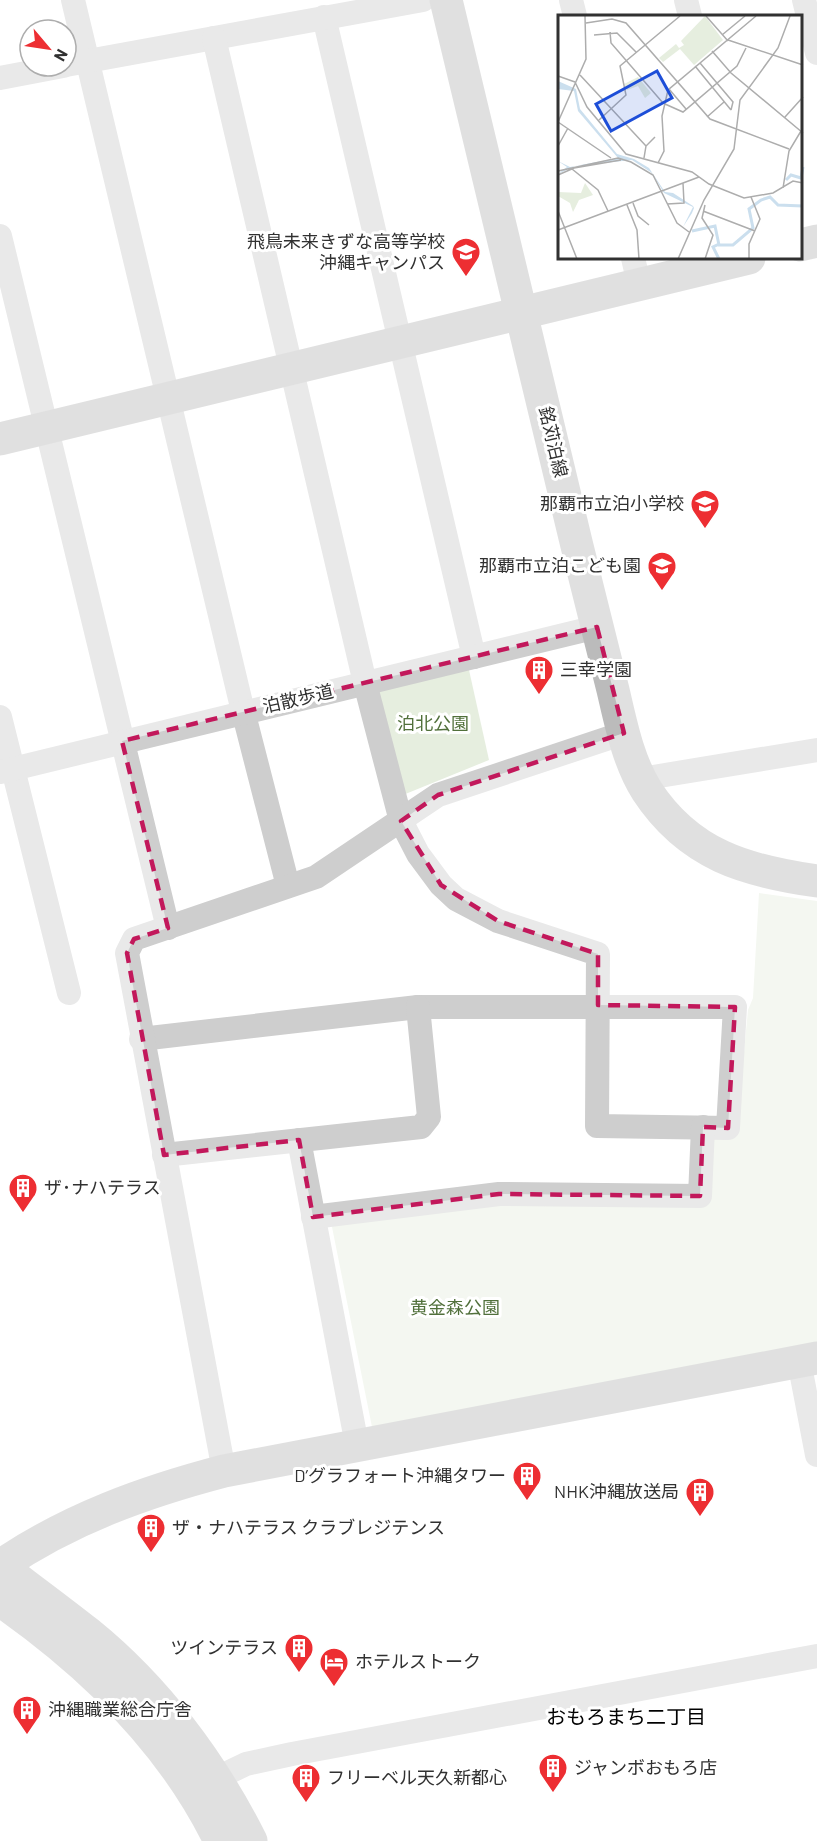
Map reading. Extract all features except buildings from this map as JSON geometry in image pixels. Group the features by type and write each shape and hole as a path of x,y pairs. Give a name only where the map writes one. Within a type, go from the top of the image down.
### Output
{"street":[{"path":"73,0 73,18"},
{"path":"78,63 423,0"},
{"name":"銘苅泊線","path":"446,0 597,627 624,733 641,779 669,818 715,854 768,874 817,881"},
{"path":"571,0 575,15"},
{"path":"686,0 690,15"},
{"path":"804,0 817,53"},
{"path":"324,17 474,657"},
{"path":"141,1039 418,1007 598,1005 735,1007 728,1128 597,1126 598,1005 598,954 498,921 456,899 441,885 418,854 401,822 365,683 214,38"},
{"path":"0,78 18,74"},
{"path":"76,78 168,397 243,712 288,886"},
{"path":"0,236 168,928"},
{"path":"802,245 817,242"},
{"path":"0,439 522,312 636,271 731,260"},
{"name":"泊散歩道","path":"6,770 597,627"},
{"path":"0,717 6,770 69,993"},
{"path":"224,1471 141,1039 127,953 134,939 316,877 438,795 624,733"},
{"path":"641,779 817,750"},
{"path":"164,1155 421,1127 429,1117 418,1007"},
{"path":"313,1217 499,1194 700,1196 703,1127"},
{"path":"299,1140 357,1445"},
{"path":"251,1841 217,1778 126,1667 89,1634 0,1566 36,1541 116,1504 162,1487 224,1471 808,1359 817,1455"},
{"path":"0,1600 72,1654 141,1723 192,1793 220,1841"},
{"path":"217,1778 246,1764 292,1754 817,1656"}],"highlighted area":[{"path":"597,627 624,733 438,795 401,821 441,885 498,921 598,954 598,1005 735,1007 728,1128 703,1127 700,1196 499,1194 313,1217 299,1140 164,1155 127,953 134,939 168,928 122,741"}],"green space":[{"name":"泊北公園","path":"469,670 489,760 403,795 376,686"},
{"name":"黄金森公園","path":"759,893 817,901 817,1343 372,1427 331,1222 481,1202 706,1202 710,1136 736,1136 748,1010 753,998"}],"place":[{"name":"飛鳥未来きずな高等学校 沖縄キャンパス","path":"466,278"},
{"name":"那覇市立泊小学校","path":"705,530"},
{"name":"那覇市立泊こども園","path":"662,592"},
{"name":"三幸学園","path":"539,696"},
{"name":"ザ･ナハテラス","path":"23,1214"},
{"name":"D’グラフォート沖縄タワー","path":"527,1502"},
{"name":"NHK沖縄放送局","path":"700,1518"},
{"name":"ザ・ナハテラス クラブレジテンス","path":"151,1554"},
{"name":"ツインテラス","path":"299,1674"},
{"name":"ホテルストーク","path":"334,1688"},
{"name":"沖縄職業総合庁舎","path":"27,1736"},
{"name":"ジャンボおもろ店","path":"553,1794"},
{"name":"フリーベル天久新都心","path":"306,1804"}],"district":[{"name":"おもろまち二丁目","path":"626,1717"}]}
